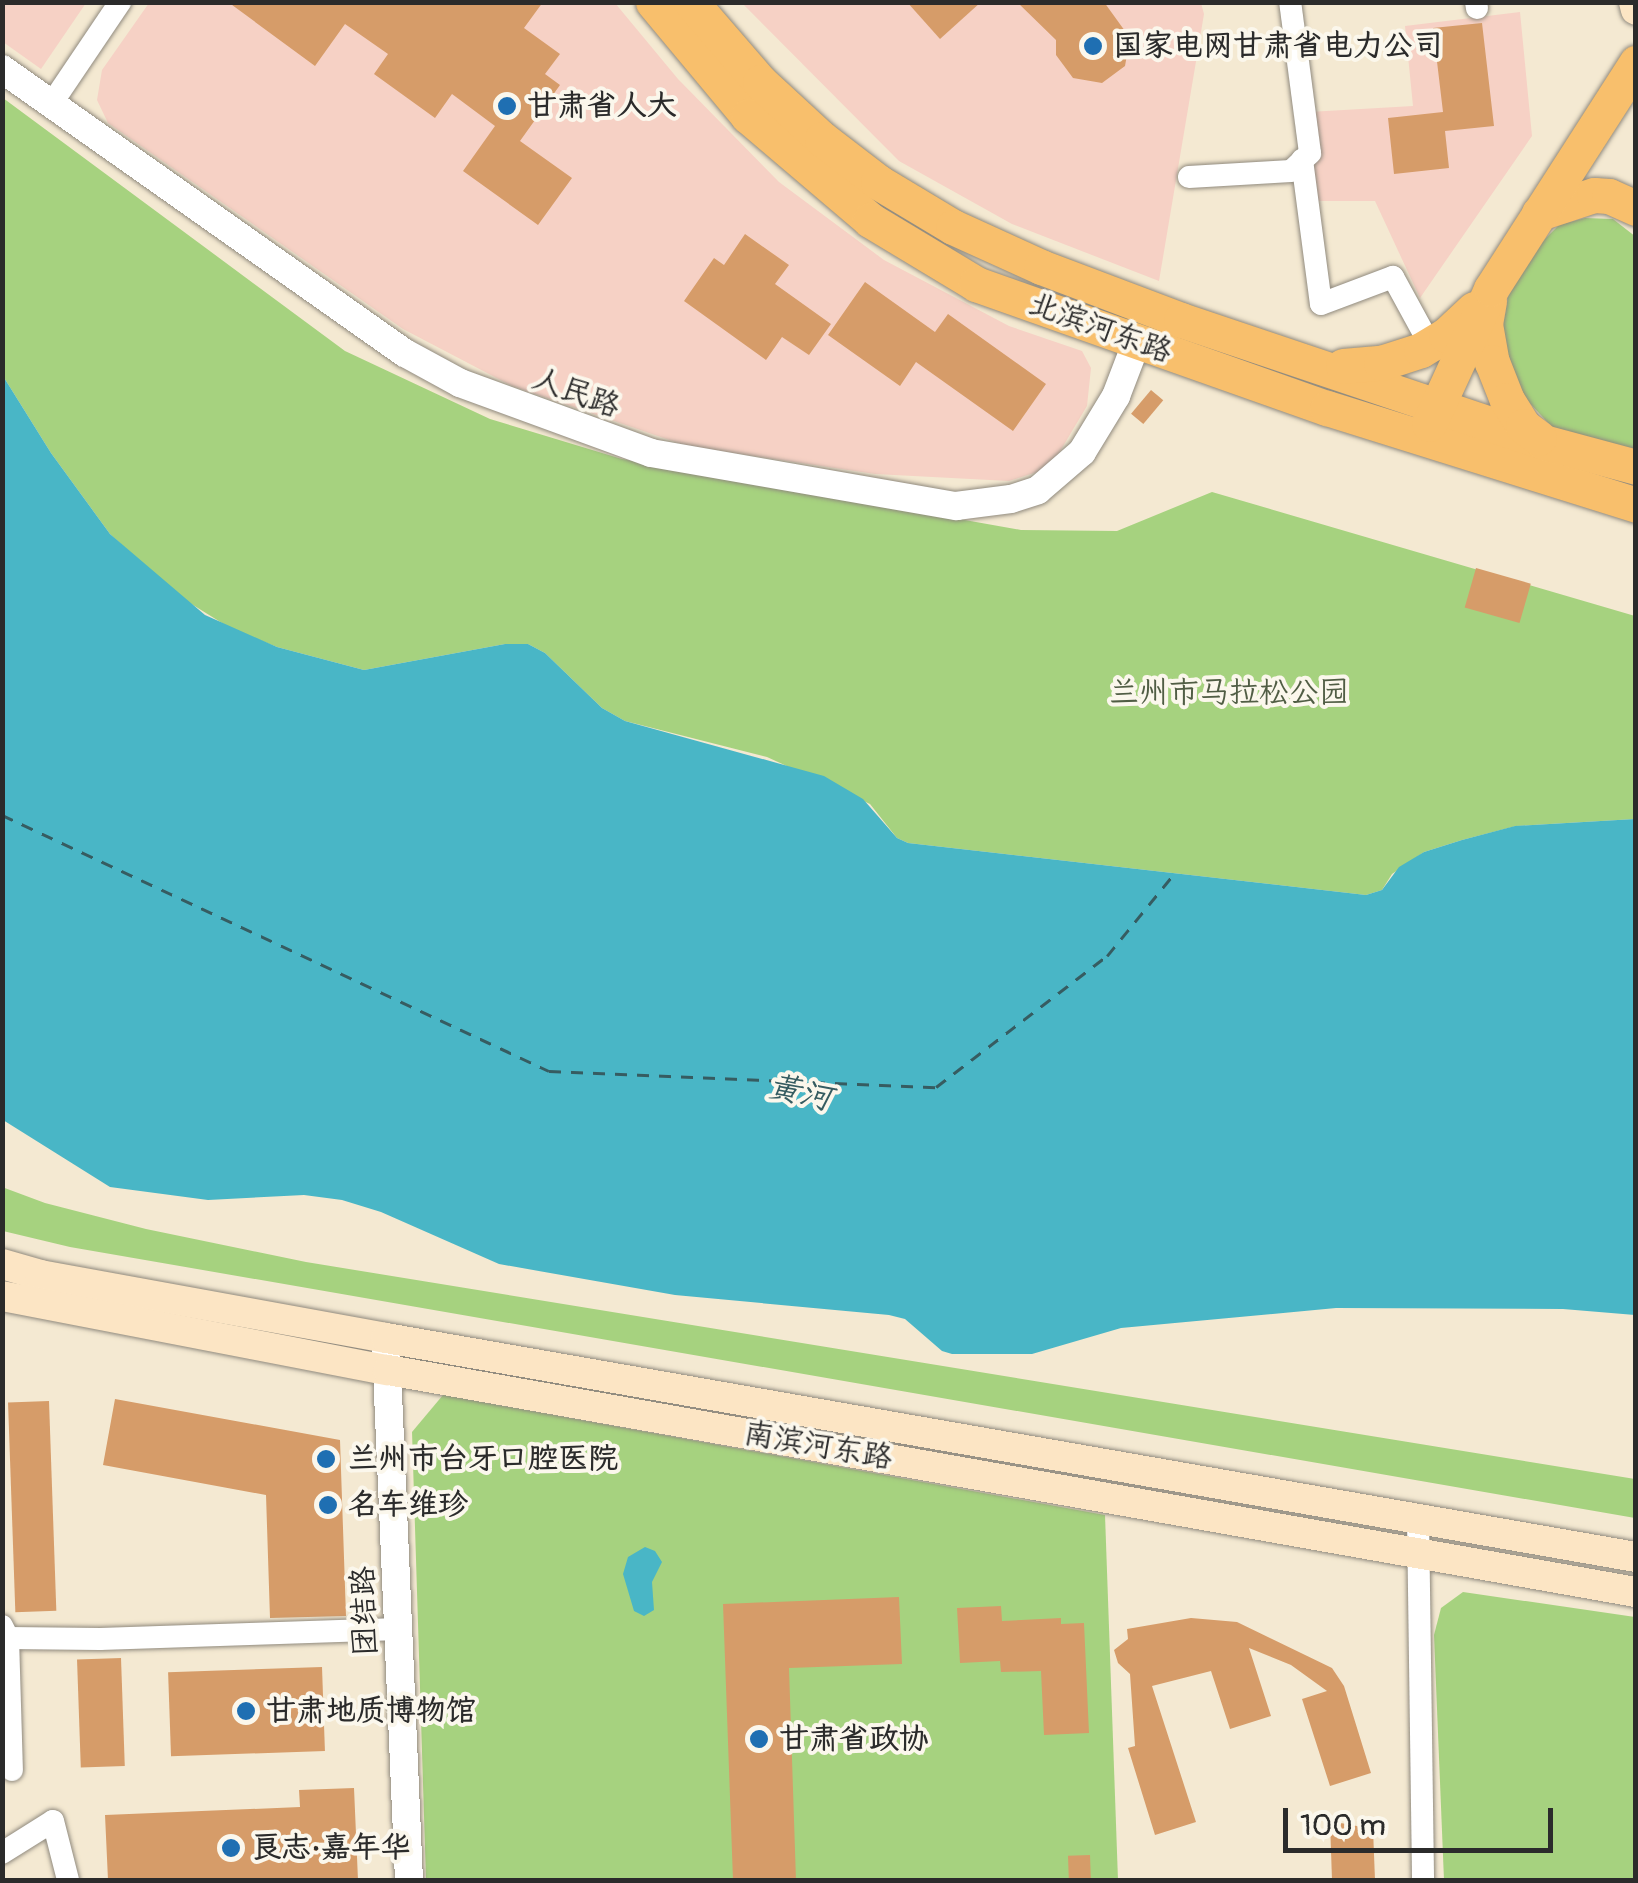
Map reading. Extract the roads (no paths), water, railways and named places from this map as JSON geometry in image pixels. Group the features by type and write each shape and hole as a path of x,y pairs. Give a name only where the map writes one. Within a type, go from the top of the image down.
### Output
{"main road":[{"name":"北滨河东路","path":"653,2 748,116 870,220 976,284 1424,440 1636,504"},
{"name":"北滨河东路","path":"691,2 760,82 822,140 878,182 953,228 1086,284 1543,442 1636,467"},
{"path":"1634,2 1636,10"},
{"path":"1424,440 1436,404 1491,290 1636,64"},
{"path":"1539,213 1594,195 1610,196 1636,208"},
{"path":"1323,366 1382,363 1430,345 1446,335 1491,290"},
{"path":"1491,290 1485,324 1492,362 1523,426 1543,442"},
{"name":"南滨河东路","path":"2,1264 40,1275 386,1338 1636,1556"},
{"name":"南滨河东路","path":"2,1296 388,1370 1636,1592"}],"street":[{"path":"52,103 120,2"},
{"path":"1189,177 1291,170 1310,154 1290,2"},
{"name":"人民路","path":"2,69 405,353 460,384 651,453 719,468 956,506 1011,499 1038,490 1082,452 1116,396 1137,341"},
{"path":"1302,160 1321,304 1393,277 1430,345"},
{"name":"团结路","path":"386,1338 409,1880"},
{"path":"1418,1518 1423,1880"},
{"path":"12,1770 5,1632 399,1630"},
{"path":"2,1853 53,1820 68,1880"}],"water":[{"name":"黄河","path":"3,376 51,453 110,534 205,615 277,647 364,670 505,644 528,644 545,653 602,708 625,721 824,776 863,799 897,838 908,843 1366,895 1382,890 1399,867 1424,852 1462,840 1515,826 1635,819 1635,1315 1563,1309 1336,1308 1121,1328 1032,1354 952,1354 942,1351 905,1319 889,1315 675,1295 499,1264 381,1212 342,1200 304,1195 208,1200 110,1187 3,1120"},
{"path":"645,1547 655,1551 662,1562 652,1582 654,1610 644,1616 634,1611 623,1574 628,1557"}],"place":[{"name":"国家电网甘肃省电力公司","path":"1093,46"},
{"name":"甘肃省人大","path":"507,106"},
{"name":"兰州市台牙口腔医院","path":"326,1459"},
{"name":"名车维珍","path":"328,1505"},
{"name":"甘肃地质博物馆","path":"246,1711"},
{"name":"甘肃省政协","path":"759,1739"},
{"name":"良志·嘉年华","path":"231,1848"}],"park label":[{"name":"兰州市马拉松公园","path":"1229,693"}]}
